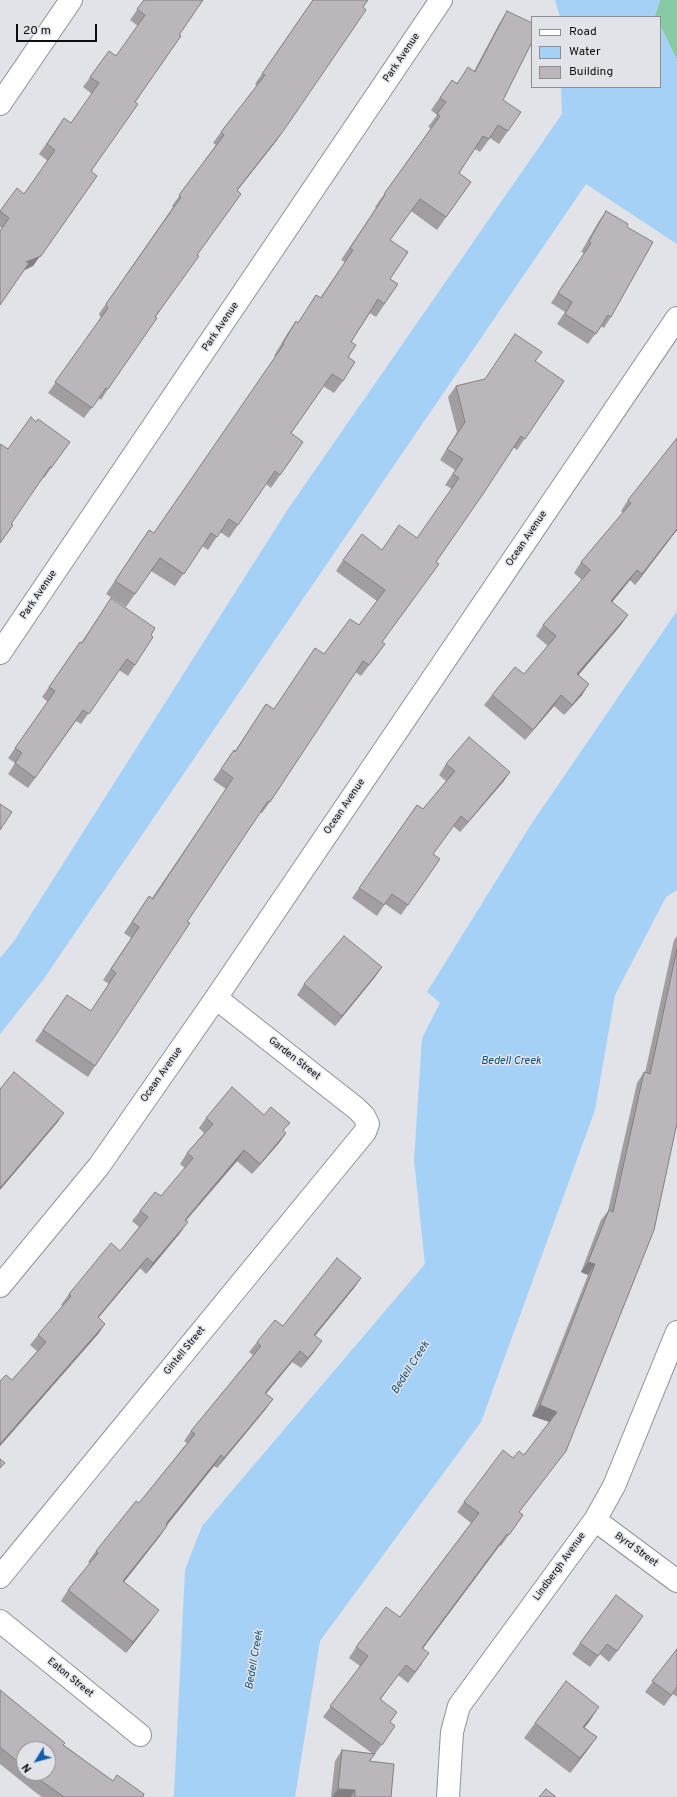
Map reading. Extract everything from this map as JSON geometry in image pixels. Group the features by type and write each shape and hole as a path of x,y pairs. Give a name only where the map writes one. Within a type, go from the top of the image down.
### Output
{"street":[{"path":"0,104 71,0"},
{"name":"Park Avenue","path":"0,653 441,0"},
{"name":"Ocean Avenue","path":"0,1286 99,1166 216,998 677,318"},
{"name":"Garden Street","path":"216,998 357,1109 364,1116 368,1124"},
{"name":"Gintell Street","path":"0,1577 365,1132 368,1124"},
{"name":"Lindbergh Avenue","path":"448,1797 452,1732 459,1706 595,1520 614,1486 677,1332"},
{"name":"Byrd Street","path":"595,1520 677,1581"},
{"name":"Eaton Street","path":"0,1621 140,1735"}],"green space":[{"path":"660,0 677,0 677,60 661,27 661,16 655,15"}],"water":[{"path":"555,0 660,0 656,16 560,16"},
{"path":"661,27 677,60 677,244 586,184 43,980 0,1034 0,958 14,941 288,509 562,114 561,88 661,88"},
{"name":"Bedell Creek","path":"677,611 677,890 666,897 615,995 595,1110 481,1422 320,1641 295,1797 172,1797 174,1795 185,1570 202,1526 425,1264 414,1160 422,1038 440,1003 427,992 530,826"}],"building":[{"path":"144,0 203,0 179,35 181,36 135,102 138,104 91,171 97,176 41,256 26,262 29,263 0,305 0,231 9,218 0,211 17,188 24,194 55,150 47,144 64,118 71,123 99,83 90,77 109,51 116,56 145,15 137,9"},
{"path":"313,0 368,0 363,7 366,10 284,130 237,190 241,194 197,255 199,256 155,317 157,318 108,389 106,388 92,408 55,382 108,308 106,304 181,197 179,195 224,135 221,132 265,75 262,74"},
{"path":"507,11 531,23 531,44 503,100 521,112 508,131 498,125 489,139 483,136 459,173 471,182 446,217 420,199 390,240 408,252 390,279 398,284 384,304 378,299 351,342 356,345 348,357 355,362 343,381 332,374 291,433 303,442 280,475 275,471 238,525 229,519 217,537 211,533 184,574 160,558 135,594 115,581 149,530 154,533 284,344 283,343 296,321 298,323 316,295 321,298 353,250 350,248 385,195 384,194 440,116 437,114 446,102 440,98 452,80 457,84 468,67 475,72"},
{"path":"606,211 628,224 627,227 653,242 611,317 608,315 596,334 565,314 572,302 558,293 591,243 589,241"},
{"path":"515,334 542,352 535,361 564,381 525,439 521,436 436,562 439,564 382,642 385,644 369,665 363,661 270,802 268,801 187,922 190,923 95,1066 43,1030 67,995 91,1011 116,973 111,969 139,927 132,922 149,896 153,899 233,778 221,769 234,750 235,752 266,704 274,709 315,648 324,654 350,619 359,625 385,590 343,560 362,534 382,550 399,525 417,538 459,478 453,474 463,459 447,449 465,422 456,386 485,379"},
{"path":"31,417 36,422 38,419 70,442 51,468 50,467 11,524 13,525 0,543 0,444 8,449"},
{"path":"677,438 677,529 642,574 637,570 611,601 628,615 577,674 589,684 572,705 561,695 533,730 492,695 515,667 524,674 556,636 543,625 590,570 581,562 631,503 628,500"},
{"path":"111,598 155,628 151,635 153,637 135,665 127,659 89,714 83,710 35,778 15,763 22,753 15,748 55,691 49,687 80,642 82,643"},
{"path":"469,737 510,772 468,822 461,816 433,854 440,859 408,905 392,894 384,905 359,888 417,805 423,809 455,771 446,764"},
{"path":"0,804 12,812 0,830"},
{"path":"344,936 382,967 342,1016 304,984"},
{"path":"677,949 677,1123 654,1230 566,1451 519,1512 523,1515 509,1535 507,1534 422,1648 429,1653 415,1672 406,1665 380,1699 397,1712 390,1722 395,1726 382,1745 330,1706 368,1656 356,1647 386,1607 400,1617 479,1513 464,1502 503,1450 513,1458 519,1451 524,1455 557,1412 540,1405 595,1264 588,1262 609,1210 613,1212 644,1072 650,1074"},
{"path":"14,1072 64,1113 0,1188 0,1089"},
{"path":"232,1087 264,1115 271,1107 290,1123 283,1130 286,1133 260,1164 244,1150 185,1220 188,1222 153,1263 147,1258 98,1317 105,1324 0,1444 0,1381 6,1375 12,1380 46,1342 38,1335 71,1296 69,1294 111,1243 120,1251 148,1217 140,1211 155,1192 161,1196 193,1158 187,1153 213,1124 206,1118"},
{"path":"337,1258 361,1278 314,1335 322,1341 308,1358 300,1351 265,1393 273,1399 224,1458 221,1455 123,1581 159,1610 133,1642 68,1590 98,1553 96,1551 136,1501 139,1503 195,1434 191,1431 261,1346 257,1342 275,1320 283,1326"},
{"path":"0,1459 5,1463 0,1468"},
{"path":"616,1595 643,1616 617,1651 607,1644 598,1656 580,1643"},
{"path":"677,1649 677,1687 671,1695 652,1681"},
{"path":"566,1681 599,1707 583,1727 597,1737 580,1758 535,1723"},
{"path":"0,1690 65,1743 63,1745 113,1781 117,1775 144,1794 143,1797 64,1797 42,1781 56,1781 56,1741 16,1741 16,1760 0,1747"},
{"path":"342,1750 375,1754 369,1761 394,1764 391,1797 355,1797 355,1790 338,1789"},
{"path":"546,1789 556,1797 539,1797"}]}
